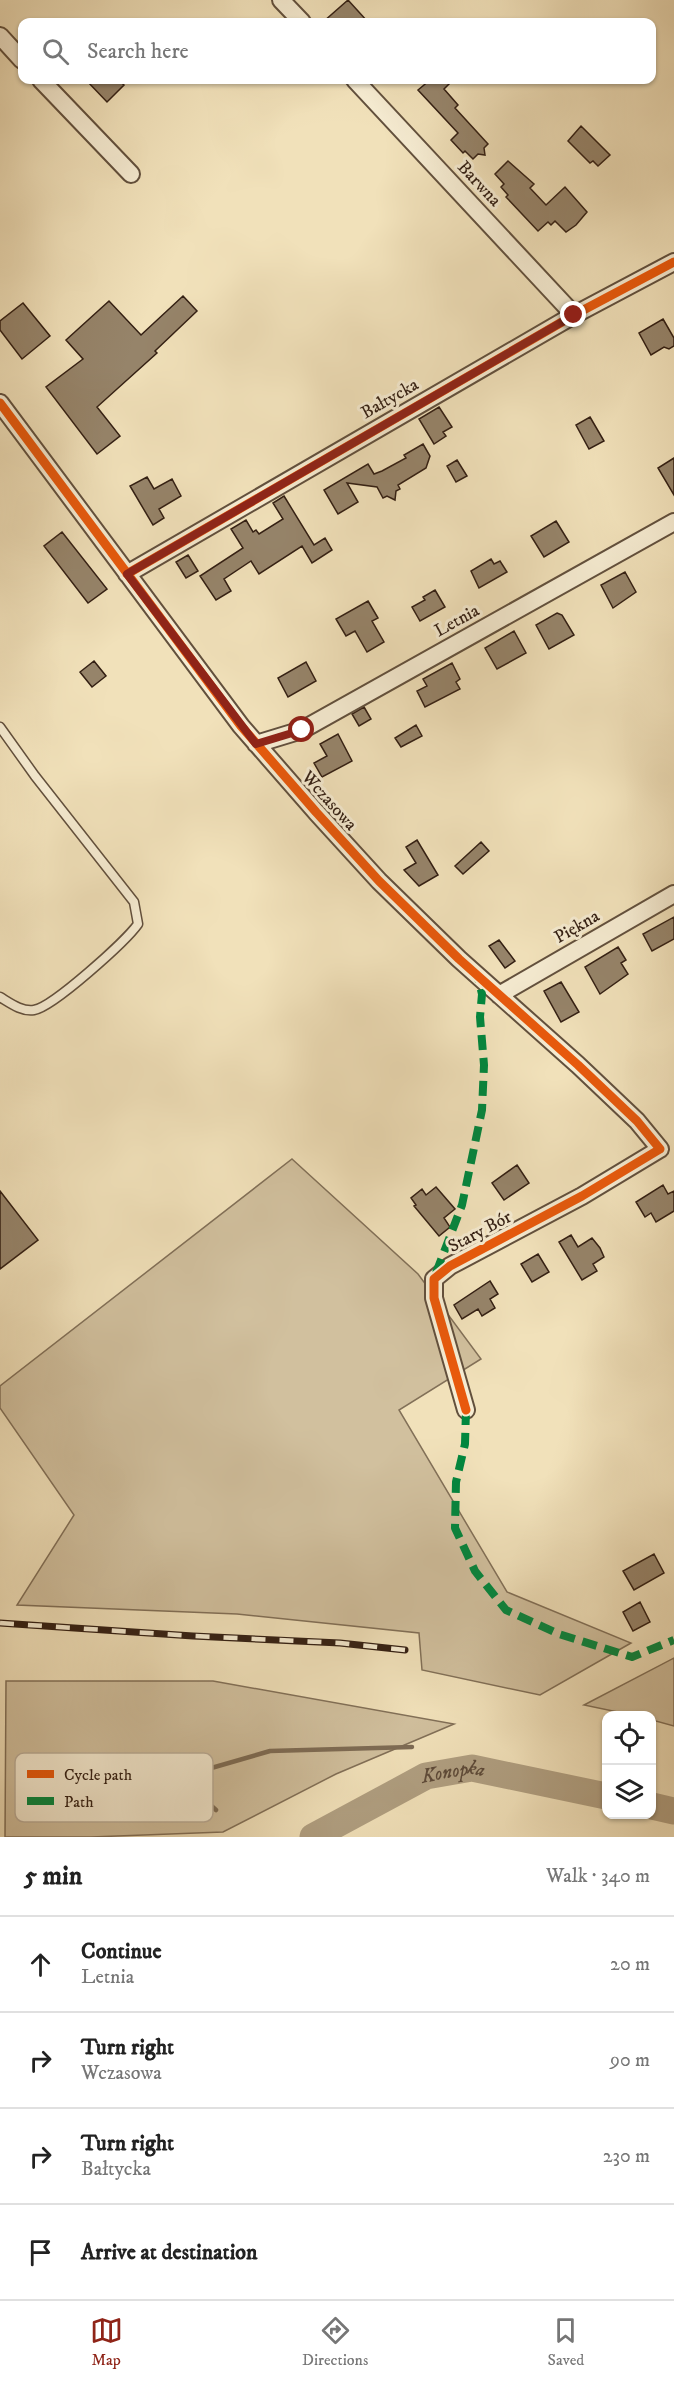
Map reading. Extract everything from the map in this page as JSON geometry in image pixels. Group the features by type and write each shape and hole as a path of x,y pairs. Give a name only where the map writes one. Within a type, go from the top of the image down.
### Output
{"street":[{"path":"281,0 298,18"},
{"path":"0,36 18,56"},
{"path":"45,84 131,174"},
{"name":"Barwna","path":"359,84 574,315"},
{"name":"Bałtycka","path":"127,574 574,315 674,262"},
{"name":"Wczasowa","path":"0,403 256,744 379,881 637,1121 660,1149"},
{"name":"Letnia","path":"256,744 302,730 674,522"},
{"name":"Piękna","path":"499,995 674,894"},
{"name":"Stary Bór","path":"466,1410 434,1298 434,1279 450,1266 582,1196 660,1149"}],"lane":[{"path":"0,727 35,776 134,902 138,924 118,946 50,1003 34,1010 18,1008 0,997"}],"shaded area":[{"path":"292,1159 418,1274 481,1359 399,1410 507,1592 631,1643 540,1695 422,1670 419,1633 237,1614 17,1605 74,1515 0,1408 0,1386"},
{"path":"674,1658 674,1726 656,1721 656,1711 613,1711 584,1705"},
{"path":"6,1681 213,1681 454,1724 336,1774 223,1832 91,1837 5,1837"}],"building":[{"path":"348,0 364,18 328,18"},
{"path":"90,84 124,85 107,102"},
{"path":"425,84 449,84 444,89 458,105 455,108 488,144 484,148 485,155 478,154 473,159 465,151 463,153 451,140 458,133 418,90"},
{"path":"581,126 610,155 598,166 593,161 590,163 568,141"},
{"path":"508,161 534,184 530,188 546,205 565,187 587,212 576,225 566,232 555,221 551,225 548,222 538,231 506,197 508,195 501,187 504,184 495,174"},
{"path":"183,296 197,311 155,351 157,353 97,407 120,436 97,454 46,387 83,359 66,340 109,301 141,335"},
{"path":"23,303 50,336 22,359 0,330 0,321"},
{"path":"663,319 674,338 674,346 669,349 664,347 651,355 639,333"},
{"path":"439,407 452,427 443,432 446,436 434,444 419,419"},
{"path":"590,417 604,441 589,449 576,425"},
{"path":"423,444 430,456 426,468 398,485 400,489 396,491 395,500 387,496 383,498 377,487 347,483 358,502 338,514 324,490 368,464 374,474 382,471 406,458 404,455"},
{"path":"674,458 674,495 658,468"},
{"path":"457,460 467,476 456,482 447,466"},
{"path":"147,477 154,489 172,479 181,496 159,509 164,518 153,525 130,486"},
{"path":"284,496 314,545 325,538 332,550 312,563 302,546 259,574 251,561 224,579 231,591 216,600 200,576 243,548 231,529 246,520 253,532 256,530 259,534 283,519 273,503"},
{"path":"556,521 569,542 544,557 531,536"},
{"path":"62,532 107,589 88,603 44,546"},
{"path":"188,555 198,571 186,578 176,562"},
{"path":"491,559 494,564 500,561 507,572 479,588 471,571"},
{"path":"625,572 636,592 613,608 601,585"},
{"path":"435,590 445,607 420,621 412,607 425,600 423,597"},
{"path":"368,601 378,618 372,621 384,642 367,652 355,631 346,636 336,619"},
{"path":"557,613 562,615 574,635 549,649 536,625"},
{"path":"514,631 526,653 497,669 485,648"},
{"path":"94,661 106,676 92,687 80,672"},
{"path":"306,662 316,681 288,697 278,678"},
{"path":"452,663 460,679 456,682 460,689 425,707 417,691 427,686 423,679"},
{"path":"364,707 371,719 359,726 352,714"},
{"path":"416,725 422,736 401,747 395,738"},
{"path":"338,734 352,761 322,777 314,763 327,756 320,744"},
{"path":"417,840 438,875 419,886 404,870 416,863 406,847"},
{"path":"481,842 489,851 463,874 455,866"},
{"path":"674,917 674,939 652,951 643,934"},
{"path":"499,940 515,961 505,968 489,946"},
{"path":"618,947 626,960 621,963 628,974 600,994 585,967"},
{"path":"561,982 579,1012 561,1022 544,991"},
{"path":"517,1165 529,1183 504,1200 492,1183"},
{"path":"663,1185 668,1194 674,1191 674,1211 656,1222 651,1213 645,1217 636,1202"},
{"path":"436,1187 455,1209 444,1218 450,1227 439,1236 414,1206 416,1205 411,1198 422,1189 426,1195"},
{"path":"0,1191 38,1240 0,1269"},
{"path":"571,1235 578,1247 592,1238 604,1257 593,1264 597,1271 582,1280 559,1242"},
{"path":"538,1254 549,1272 532,1282 521,1264"},
{"path":"490,1281 498,1294 490,1299 495,1308 482,1316 478,1309 462,1319 454,1305"},
{"path":"654,1554 664,1573 634,1590 623,1571"},
{"path":"640,1602 650,1622 633,1631 623,1612"}],"waterway":[{"path":"213,1768 270,1751 412,1747"},
{"name":"Konopka","path":"313,1837 426,1776 472,1768 602,1795"},
{"path":"213,1807 216,1810"},
{"name":"Konopka","path":"656,1807 674,1811"}],"railway":[{"path":"0,1623 340,1643 405,1650"}],"marked path":[{"path":"436,1273 462,1205 482,1110 484,1065 480,1017 482,994 478,978"},
{"path":"466,1410 465,1444 456,1482 455,1528 475,1571 506,1610 559,1634 632,1657 674,1640"}],"cycle path":[{"path":"127,574 574,315 674,262"},
{"path":"0,403 241,726 316,812 379,881 459,959 637,1121 660,1149 582,1196 450,1266 434,1279 434,1298 466,1410"}],"route":[{"path":"302,730 256,744 127,574 574,315"}]}
